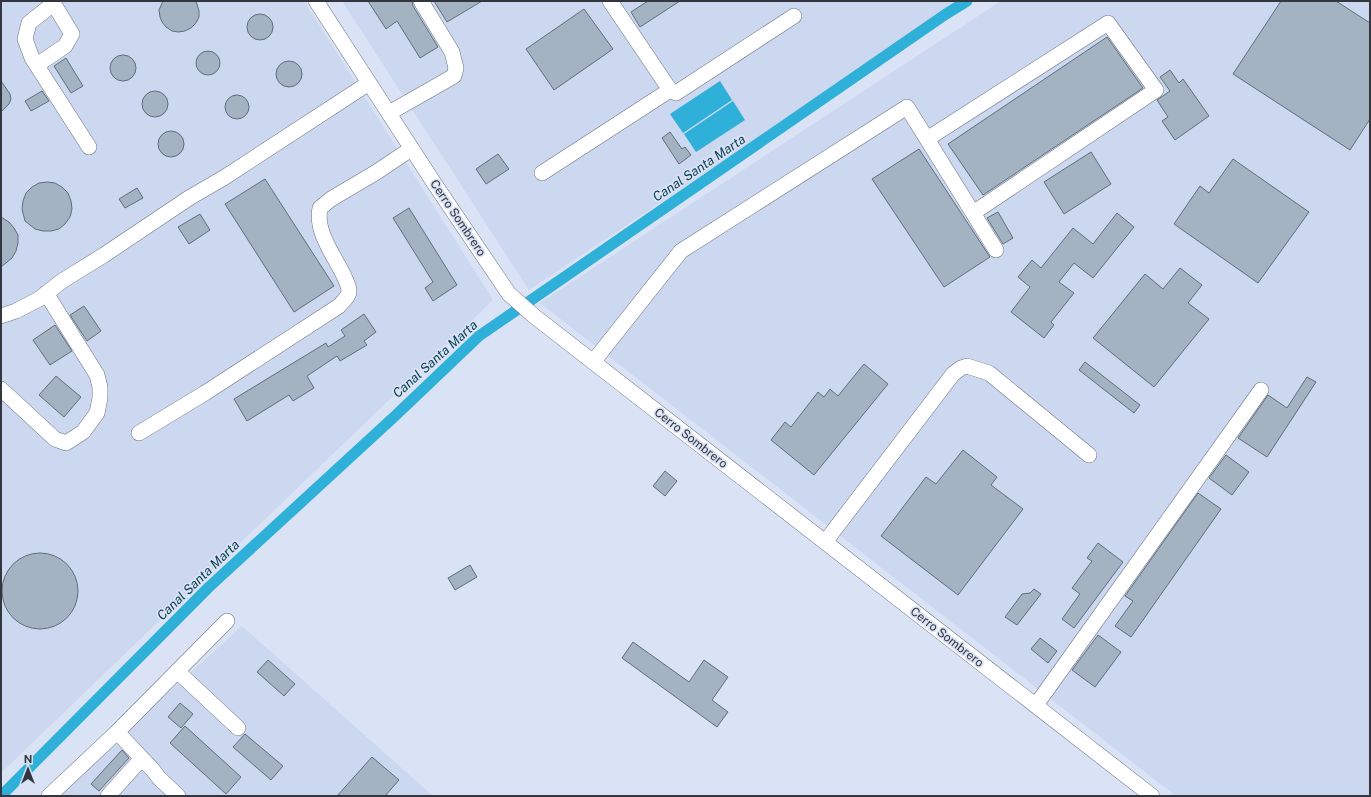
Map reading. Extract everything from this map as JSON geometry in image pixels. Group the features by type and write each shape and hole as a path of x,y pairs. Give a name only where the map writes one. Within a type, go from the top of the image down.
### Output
{"street":[{"name":"Cerro Sombrero","path":"316,1 411,149 509,294 529,312 593,362 1152,796"},
{"path":"389,113 454,76 456,68 452,52 421,1"},
{"path":"610,1 670,90 676,93 794,16"},
{"path":"37,65 65,46 72,34 52,2 29,24 25,39 37,65 89,147"},
{"path":"927,139 1108,23 1156,90 973,213"},
{"path":"1,316 16,311 39,299 62,281 369,83"},
{"path":"542,173 670,90"},
{"path":"593,362 681,251 907,107 996,250"},
{"path":"139,433 205,393 339,306 348,296 349,290 338,264 320,229 320,208 331,199 375,173 411,149"},
{"path":"1,389 55,439 66,443 83,432 96,413 100,398 97,375 46,293"},
{"path":"825,542 953,374 961,368 967,366 989,372 1089,455"},
{"path":"1036,706 1261,390"},
{"path":"49,796 117,732 227,621"},
{"path":"177,671 238,728"},
{"path":"117,732 159,778 178,796"},
{"path":"108,796 142,758"}],"shaded area":[{"path":"1,1 304,1 493,300 1,773"},
{"path":"342,1 964,1 529,290"},
{"path":"1001,1 1370,1 1370,796 1176,796 540,303"},
{"path":"242,626 433,796 54,796"}],"water":[{"path":"720,81 732,100 683,133 670,114"},
{"path":"733,101 745,120 696,152 684,134"}],"building":[{"path":"163,1 196,1 199,17 196,23 185,31 178,32 172,31 166,27 162,22 159,10"},
{"path":"368,1 412,1 413,6 438,47 420,58 397,21 386,29"},
{"path":"434,1 482,1 447,22"},
{"path":"648,1 680,1 640,27 631,12"},
{"path":"1281,1 1336,1 1370,23 1370,119 1350,150 1233,74"},
{"path":"584,9 613,49 554,90 526,49"},
{"path":"260,14 269,18 273,27 269,36 260,40 251,36 247,27 251,18"},
{"path":"1107,37 1143,88 983,195 948,144"},
{"path":"203,51 213,51 220,58 220,68 213,75 203,75 196,68 196,58"},
{"path":"123,55 132,59 136,68 132,77 123,81 114,77 110,68 114,59"},
{"path":"66,58 83,86 71,93 54,66"},
{"path":"289,61 298,65 302,74 298,83 289,87 280,83 276,74 280,65"},
{"path":"1170,70 1179,83 1183,79 1209,116 1175,140 1162,121 1168,117 1157,100 1170,91 1160,77"},
{"path":"1,81 10,94 11,99 9,104 1,112"},
{"path":"42,91 49,101 31,111 25,101"},
{"path":"155,91 164,95 168,104 164,113 155,117 146,113 142,104 146,95"},
{"path":"232,95 242,95 249,102 249,112 242,119 232,119 225,112 225,102"},
{"path":"171,131 180,135 184,144 180,153 171,157 162,153 158,144 162,135"},
{"path":"670,132 682,149 685,147 691,155 679,164 662,138"},
{"path":"919,149 990,257 944,287 872,179"},
{"path":"1091,152 1111,184 1064,214 1044,182"},
{"path":"498,154 509,169 486,184 476,169"},
{"path":"1233,159 1309,212 1258,283 1174,224 1200,186 1209,193"},
{"path":"265,179 334,286 294,312 225,204"},
{"path":"39,183 55,183 68,193 72,209 70,217 59,229 43,231 35,229 25,221 22,209 26,193"},
{"path":"137,188 143,198 125,208 119,199"},
{"path":"409,208 457,285 433,301 425,288 433,282 393,218"},
{"path":"998,212 1013,238 1003,244 987,218"},
{"path":"1117,213 1134,227 1093,278 1074,263 1059,282 1074,293 1051,322 1054,325 1044,338 1011,312 1030,287 1018,277 1032,260 1041,268 1073,228 1093,244"},
{"path":"200,214 210,230 189,244 178,227"},
{"path":"1,217 9,222 14,228 18,235 18,243 12,258 1,267"},
{"path":"1180,268 1202,285 1188,303 1209,319 1154,387 1093,338 1145,274 1163,289"},
{"path":"84,306 101,331 87,341 70,315"},
{"path":"364,314 376,332 364,341 367,345 340,361 337,356 307,376 314,388 293,401 289,395 247,421 234,399 326,343 328,347 345,336 341,330"},
{"path":"55,325 72,351 50,365 33,340"},
{"path":"1085,362 1140,405 1134,413 1079,370"},
{"path":"864,364 888,384 814,475 771,440 785,422 791,427 818,392 824,397 830,389 838,396"},
{"path":"56,376 81,397 64,417 39,395"},
{"path":"1307,377 1316,382 1267,457 1238,438 1268,395 1287,408"},
{"path":"963,450 997,477 991,485 1023,509 958,595 881,536 926,477 936,484"},
{"path":"1226,455 1249,472 1232,495 1209,478"},
{"path":"665,471 677,481 665,496 653,486"},
{"path":"1198,493 1221,509 1131,637 1115,626 1133,601 1125,596"},
{"path":"1098,543 1123,562 1074,628 1062,619 1080,594 1072,588 1092,561 1087,558"},
{"path":"40,553 54,556 67,564 75,577 78,591 75,605 67,618 54,626 40,629 26,626 13,618 5,605 2,591 5,577 13,564 26,556"},
{"path":"470,565 477,577 455,590 448,578"},
{"path":"1034,589 1041,594 1017,625 1005,617 1022,594 1030,593"},
{"path":"1098,635 1121,652 1095,687 1072,670"},
{"path":"1040,638 1057,651 1048,663 1031,649"},
{"path":"633,642 689,682 704,660 728,677 712,700 728,712 717,727 622,658"},
{"path":"268,660 295,684 284,696 257,672"},
{"path":"180,703 193,714 181,728 168,717"},
{"path":"185,726 241,777 226,794 170,743"},
{"path":"245,734 283,766 271,780 233,747"},
{"path":"122,750 129,758 99,791 91,784"},
{"path":"372,757 399,780 385,796 337,796"}],"waterway":[{"name":"Canal Santa Marta","path":"1,796 209,587 395,416 479,336 967,1"}]}
